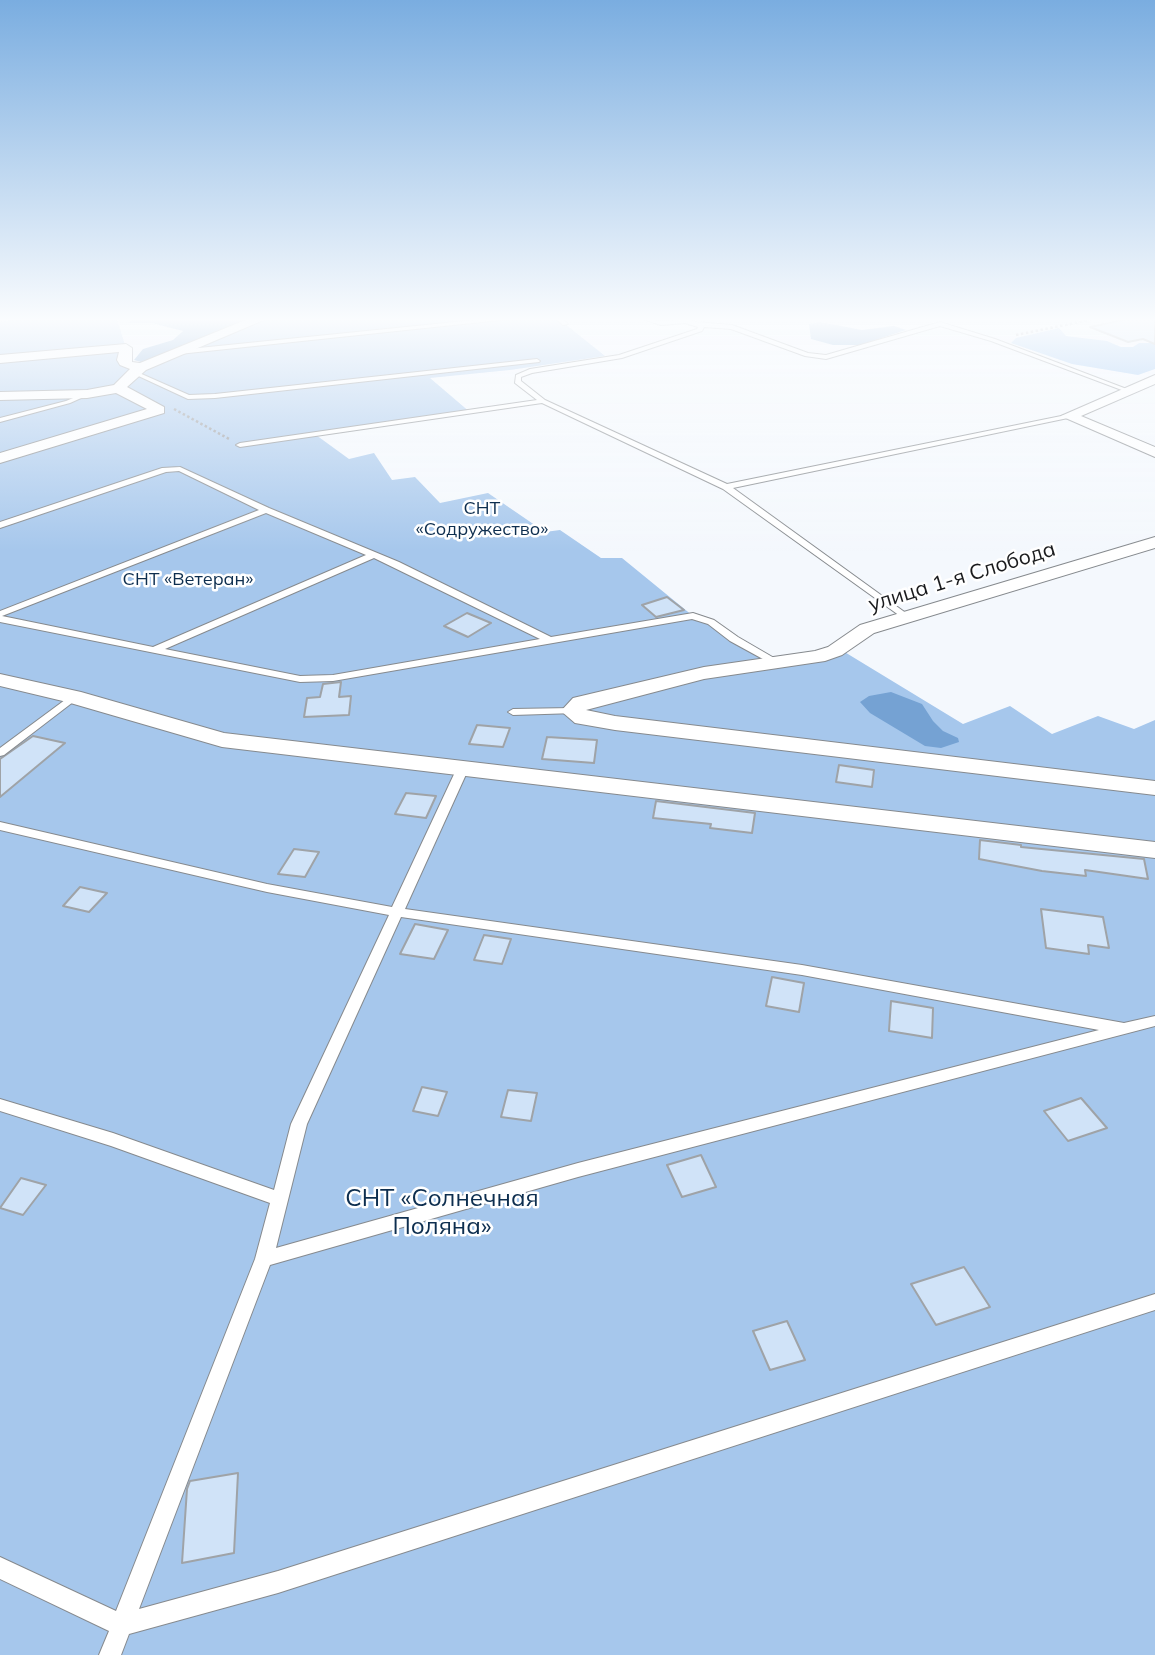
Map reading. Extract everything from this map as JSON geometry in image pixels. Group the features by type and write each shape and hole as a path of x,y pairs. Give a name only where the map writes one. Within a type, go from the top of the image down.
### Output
{"street":[{"path":"0,458 152,413 159,408 135,396"},
{"path":"1068,416 1116,396"},
{"path":"1068,416 1155,452"},
{"name":"улица 1-я Слобода","path":"577,707 704,673 826,654 867,629 1155,542"},
{"path":"0,680 73,697 222,740 1155,850"},
{"path":"577,707 583,718 615,723 1155,788"}],"lane":[{"path":"0,420 82,396"},
{"path":"187,396 209,396"},
{"path":"536,396 726,487 906,618"},
{"path":"240,445 543,401"},
{"path":"726,487 1068,416"},
{"path":"0,525 172,469 188,472 266,510 373,555 549,640"},
{"path":"0,616 266,510"},
{"path":"154,650 373,555"},
{"path":"0,616 154,650 315,680 693,616 711,622 734,639 776,662"},
{"path":"0,753 73,697"},
{"path":"513,712 577,707"},
{"path":"110,1655 264,1259 299,1124 462,770"},
{"path":"0,826 267,888 397,912 802,970 1125,1029"},
{"path":"264,1259 578,1170 1155,1021"},
{"path":"0,1105 113,1140 278,1199"},
{"path":"0,1568 121,1625 278,1582 1155,1302"}],"path":[{"path":"159,408 173,408 240,445"}],"green space":[{"name":"СНТ «Солнечная Поляна»","path":"0,396 451,396 471,413 316,435 349,459 374,453 392,480 415,477 440,503 488,493 545,532 560,530 601,558 622,558 693,616 701,617 776,662 838,648 963,724 1010,706 1052,734 1098,716 1134,729 1155,720 1155,1655 0,1655"}],"shaded area":[{"path":"891,692 922,704 933,721 943,731 958,738 959,742 941,748 925,746 870,713 860,702 869,696"}],"building":[{"path":"667,597 684,610 656,617 642,605"},
{"path":"467,613 491,623 468,637 444,626"},
{"path":"341,682 339,697 351,696 349,715 304,717 307,698 320,697 323,684"},
{"path":"477,725 510,728 503,747 469,744"},
{"path":"33,736 65,743 0,797 0,759"},
{"path":"547,737 597,740 594,763 542,759"},
{"path":"839,765 874,770 872,787 836,782"},
{"path":"406,793 436,796 426,818 395,814"},
{"path":"656,801 755,813 752,833 710,828 711,824 653,818"},
{"path":"980,840 1021,847 1144,859 1148,879 1085,870 1086,876 1042,871 979,859"},
{"path":"294,849 319,852 305,877 278,874"},
{"path":"80,887 107,893 89,912 63,906"},
{"path":"1041,909 1103,917 1109,948 1088,945 1089,954 1046,948"},
{"path":"415,924 448,930 434,959 400,954"},
{"path":"484,935 511,939 502,964 474,960"},
{"path":"772,977 804,983 799,1012 766,1006"},
{"path":"891,1001 933,1008 932,1038 889,1031"},
{"path":"422,1087 447,1092 438,1116 413,1111"},
{"path":"508,1090 537,1093 531,1121 501,1117"},
{"path":"1081,1098 1107,1128 1068,1141 1044,1111"},
{"path":"701,1155 716,1187 682,1197 667,1165"},
{"path":"21,1178 46,1185 23,1215 0,1208"},
{"path":"964,1267 990,1307 936,1325 911,1284"},
{"path":"787,1321 805,1360 770,1370 753,1331"},
{"path":"238,1473 234,1553 182,1563 187,1489 190,1481"}],"park label":[{"name":"СНТ «Содружество»","path":"482,519"},
{"name":"СНТ «Ветеран»","path":"188,580"}]}
